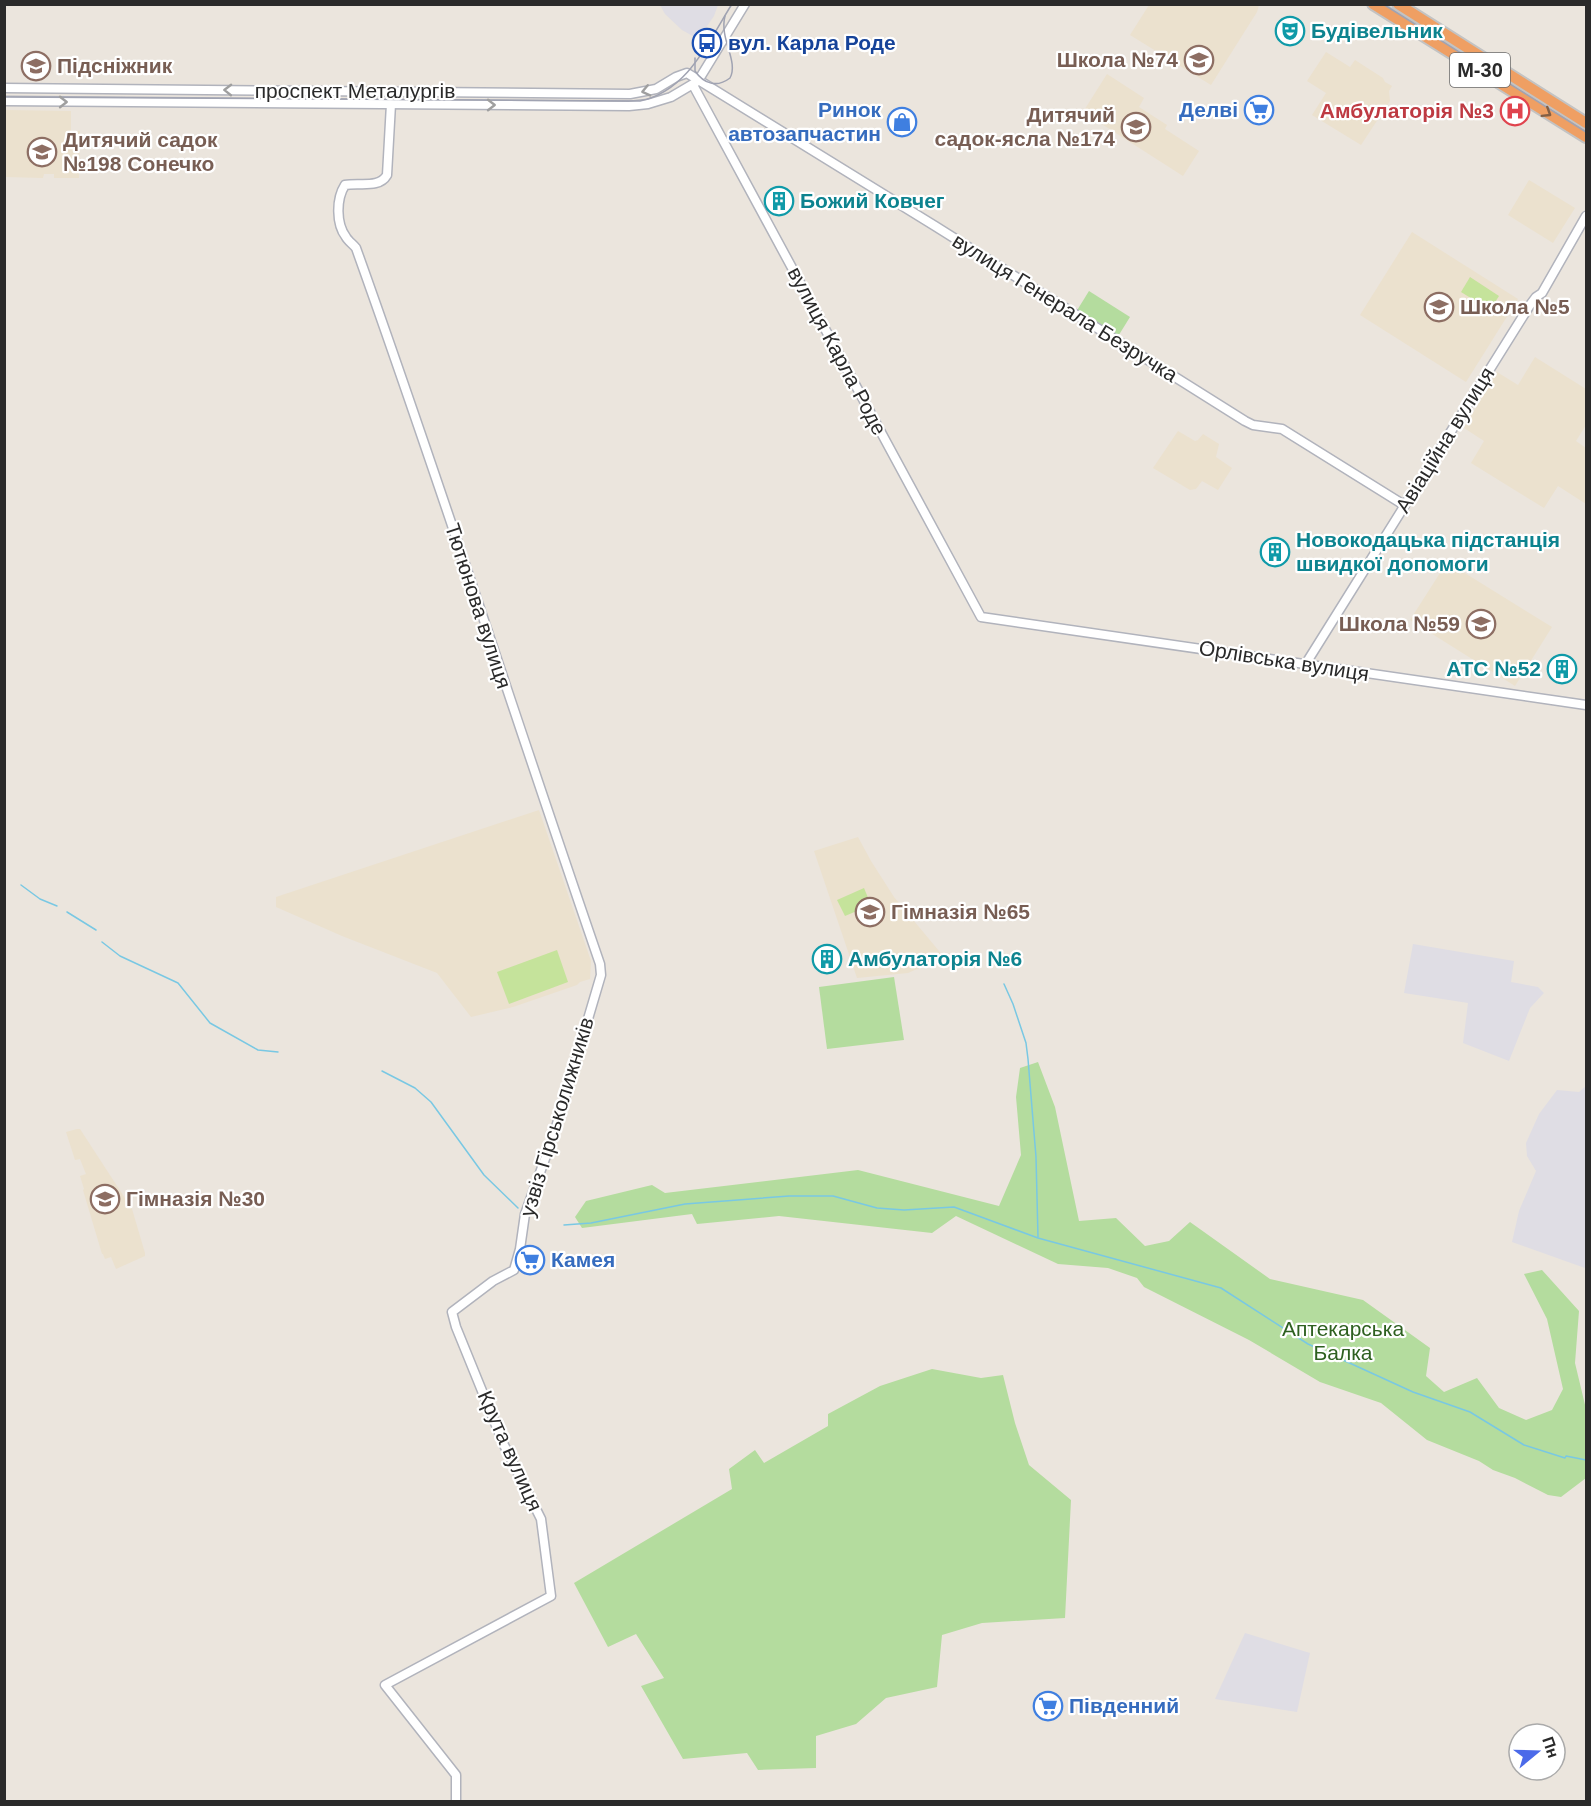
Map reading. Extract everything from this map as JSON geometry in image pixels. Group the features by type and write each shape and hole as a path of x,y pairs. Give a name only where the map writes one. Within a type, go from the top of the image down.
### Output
{"highway":[{"name":"М-30","path":"1373,4 1587,137"},
{"name":"М-30","path":"1398,4 1587,123"}],"street":[{"path":"696,83 745,4"},
{"name":"проспект Металургів","path":"4,88 630,94 656,89 682,74 687,74 696,83 671,97 648,104 629,106 4,101"},
{"name":"вулиця Генерала Безручка","path":"696,83 915,214 1245,421 1253,425 1282,429 1404,504"},
{"name":"вулиця Карла Роде","path":"696,83 981,617"},
{"name":"Тютюнова вулиця","path":"391,104 387,175 378,183 345,185 339,199 342,229 347,239 356,248 385,327 600,964"},
{"name":"Авіаційна вулиця","path":"1305,665 1404,504 1536,297 1542,293 1587,216"},
{"name":"Орлівська вулиця","path":"981,617 1587,705"},
{"name":"узвіз Гірськолижників","path":"452,1312 493,1281 514,1270 520,1249 525,1214 554,1134 579,1052 601,975 600,964"},
{"name":"Крута вулиця","path":"452,1312 504,1445 541,1519 551,1596 385,1685 456,1775 456,1802"}],"shaded area":[{"path":"660,5 718,5 714,16 698,39 682,30 665,14"},
{"name":"Школа №74","path":"1149,5 1259,5 1257,12 1211,85 1130,35"},
{"path":"1326,52 1350,67 1355,60 1392,86 1389,91 1390,101 1361,145 1312,115 1326,93 1307,81"},
{"name":"Дитячий садок-ясла №174","path":"1107,74 1144,98 1139,107 1167,125 1165,129 1199,151 1183,176 1083,112"},
{"name":"Дитячий садок №198 Сонечко","path":"5,110 71,111 71,131 80,131 79,178 54,178 54,174 44,174 43,178 5,177"},
{"path":"1529,180 1575,208 1553,243 1508,215"},
{"name":"Школа №5","path":"1412,232 1518,299 1466,382 1360,315"},
{"path":"1535,357 1586,389 1586,425 1576,441 1586,448 1586,504 1558,486 1544,508 1471,463 1484,441 1464,428 1497,372 1518,385"},
{"path":"1178,431 1195,441 1203,434 1219,444 1216,457 1232,468 1218,490 1202,481 1196,489 1190,490 1153,468"},
{"name":"Школа №59","path":"1447,562 1552,627 1515,686 1410,620"},
{"path":"539,810 591,961 590,979 577,985 513,1007 471,1017 437,973 276,907 276,897"},
{"name":"Гімназія №65","path":"858,837 894,897 944,957 908,973 857,978 814,851"},
{"path":"1413,944 1514,961 1511,982 1538,987 1544,993 1530,1008 1509,1061 1463,1043 1468,1003 1404,993"},
{"path":"1586,1086 1585,1268 1512,1242 1519,1211 1536,1171 1527,1156 1526,1143 1539,1114 1557,1090 1579,1092"},
{"name":"Гімназія №30","path":"80,1129 132,1209 145,1253 145,1256 116,1269 111,1257 105,1259 102,1254 80,1176 86,1174 80,1159 75,1160 66,1132"},
{"path":"1245,1633 1310,1653 1297,1712 1215,1699"}],"green space":[{"path":"1470,277 1499,296 1490,310 1461,292"},
{"path":"1089,291 1130,317 1117,338 1076,312"},
{"path":"864,888 871,905 845,916 837,900"},
{"path":"557,950 568,982 509,1004 497,972"},
{"path":"894,977 904,1040 827,1049 819,987"},
{"name":"Аптекарська Балка","path":"1038,1062 1055,1107 1079,1221 1116,1218 1145,1246 1169,1241 1190,1222 1270,1279 1363,1300 1430,1348 1426,1376 1444,1392 1477,1378 1499,1408 1526,1420 1552,1410 1563,1389 1547,1319 1524,1274 1542,1270 1579,1311 1575,1363 1586,1409 1586,1478 1561,1497 1548,1495 1515,1478 1493,1470 1479,1461 1427,1440 1381,1403 1320,1382 1249,1340 1144,1287 1137,1278 1108,1268 1058,1264 956,1216 932,1233 779,1216 697,1224 692,1214 582,1228 575,1217 586,1201 652,1185 665,1193 858,1170 999,1206 1021,1155 1016,1097 1020,1068"},
{"path":"932,1369 981,1378 1003,1375 1029,1465 1071,1500 1065,1618 982,1623 942,1635 937,1687 886,1698 856,1724 816,1736 816,1768 758,1770 747,1753 683,1759 641,1686 664,1678 636,1634 608,1647 574,1583 732,1489 729,1469 755,1450 764,1463 828,1426 828,1414 880,1386"}],"waterway":[{"path":"21,885 40,899 57,906"},
{"path":"67,912 96,930"},
{"path":"102,942 120,956 178,983 210,1023 258,1050 278,1052"},
{"path":"1004,984 1026,1043 1036,1157 1038,1237"},
{"path":"382,1071 415,1088 431,1102 484,1175 518,1208"},
{"path":"564,1225 591,1223 685,1204 789,1196 833,1196 877,1208 904,1210 954,1207 1038,1238 1221,1288 1308,1344 1413,1392 1470,1412 1524,1445 1565,1458 1566,1456 1586,1460"}],"tram line":[{"path":"4,97 640,101 657,96 684,76 705,49 732,4"},
{"path":"1383,4 1586,132"},
{"path":"695,58 695,71 707,82 716,84 730,78 732,64 725,33 725,16"}],"place":[{"name":"Будівельник","path":"1290,31"},
{"name":"вул. Карла Роде","path":"707,43"},
{"name":"Школа №74","path":"1199,60"},
{"name":"Підсніжник","path":"36,66"},
{"name":"Делві","path":"1259,110"},
{"name":"Амбулаторія №3","path":"1515,111"},
{"name":"Ринок автозапчастин","path":"902,122"},
{"name":"Дитячий садок-ясла №174","path":"1136,127"},
{"name":"Дитячий садок №198 Сонечко","path":"42,152"},
{"name":"Божий Ковчег","path":"779,201"},
{"name":"Школа №5","path":"1439,307"},
{"name":"Новокодацька підстанція швидкої допомоги","path":"1275,552"},
{"name":"Школа №59","path":"1481,624"},
{"name":"АТС №52","path":"1562,669"},
{"name":"Гімназія №65","path":"870,912"},
{"name":"Амбулаторія №6","path":"827,959"},
{"name":"Гімназія №30","path":"105,1199"},
{"name":"Камея","path":"530,1260"},
{"name":"Південний","path":"1048,1706"}]}
